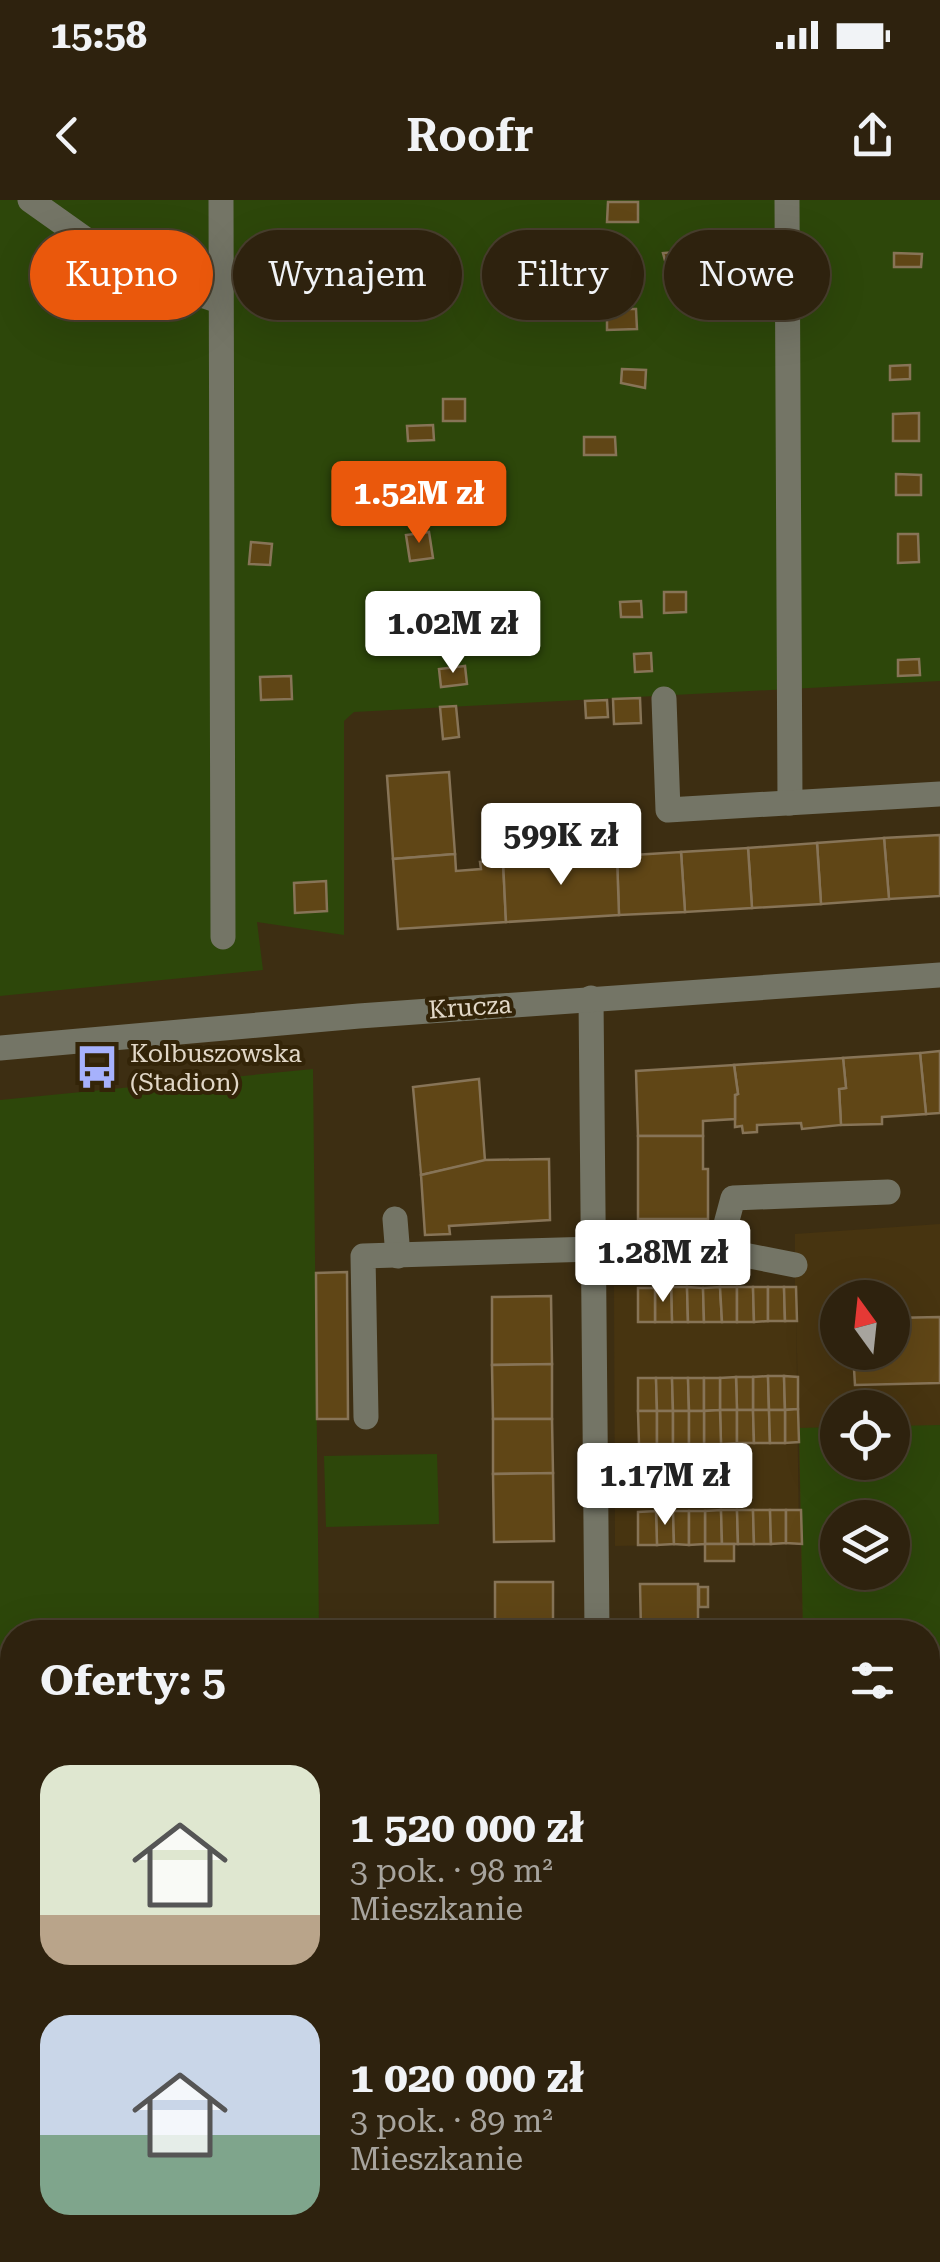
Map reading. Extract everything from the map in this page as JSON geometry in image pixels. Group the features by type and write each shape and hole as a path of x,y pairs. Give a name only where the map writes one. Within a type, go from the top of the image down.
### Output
{"street":[{"path":"30,200 130,271 219,301"},
{"path":"220,200 223,937"},
{"path":"787,200 790,803"},
{"path":"664,700 668,810 940,794"},
{"name":"Krucza","path":"0,1048 286,1021 940,975"},
{"path":"591,998 598,1620"},
{"path":"719,1250 733,1198 888,1192"},
{"path":"396,1219 398,1256"},
{"path":"366,1417 363,1256 719,1250 796,1264"}],"shaded area":[{"path":"940,1224 940,1620 803,1620 796,1305 799,1542 615,1546 614,1286 795,1288 795,1234"}],"green space":[{"path":"0,200 940,200 940,681 354,712 344,721 344,935 257,922 263,970 0,996"},
{"path":"313,1069 319,1620 0,1620 0,1100"},
{"path":"940,1425 940,1620 803,1620 799,1428 820,1427 820,1480 910,1480 910,1426"},
{"path":"437,1454 439,1524 326,1527 324,1456"}],"building":[{"path":"608,202 638,202 638,222 607,222"},
{"path":"894,253 922,254 921,267 894,267"},
{"path":"607,320 637,320 637,329 607,330"},
{"path":"910,365 910,379 890,380 890,366"},
{"path":"622,369 646,370 645,388 621,383"},
{"path":"443,399 465,399 465,421 443,421"},
{"path":"919,413 919,441 893,441 893,414"},
{"path":"433,425 434,440 408,441 407,426"},
{"path":"584,437 615,437 616,455 584,455"},
{"path":"464,473 464,485 443,485 443,474"},
{"path":"896,474 921,475 921,495 896,495"},
{"path":"429,532 433,558 410,561 406,535"},
{"path":"898,534 918,534 919,562 898,563"},
{"path":"251,542 272,544 270,565 249,564"},
{"path":"664,592 686,592 686,612 664,613"},
{"path":"641,601 642,617 621,617 620,602"},
{"path":"466,611 467,626 445,626 444,612"},
{"path":"651,653 652,671 635,672 634,654"},
{"path":"919,659 920,675 898,676 898,660"},
{"path":"465,666 467,684 441,687 439,669"},
{"path":"291,676 292,699 261,700 260,677"},
{"path":"640,698 641,723 614,724 613,699"},
{"path":"607,700 608,717 586,718 585,701"},
{"path":"456,706 459,737 443,739 440,707"},
{"path":"449,772 455,854 393,859 387,776"},
{"path":"940,835 940,896 889,899 884,838"},
{"path":"884,838 889,899 821,904 817,843"},
{"path":"817,843 821,904 752,908 748,848"},
{"path":"748,848 752,908 685,912 681,852"},
{"path":"681,852 685,912 619,915 617,856"},
{"path":"455,854 456,871 481,869 480,862 503,861 506,922 398,929 393,859"},
{"path":"617,856 619,915 506,922 503,861"},
{"path":"326,881 327,911 295,913 294,883"},
{"path":"940,1051 940,1113 926,1114 920,1053"},
{"path":"920,1053 926,1114 882,1117 882,1124 841,1125 839,1089 846,1088 843,1058"},
{"path":"843,1058 846,1088 839,1089 841,1125 802,1129 801,1123 757,1125 757,1132 743,1133 742,1126 735,1127 738,1094 734,1065"},
{"path":"734,1065 738,1094 735,1119 703,1121 703,1136 638,1136 636,1071"},
{"path":"479,1079 485,1161 421,1175 413,1087"},
{"path":"638,1136 703,1136 703,1169 708,1169 708,1219 638,1219"},
{"path":"549,1159 550,1220 449,1226 450,1234 425,1235 421,1175 485,1160"},
{"path":"347,1272 348,1419 317,1419 316,1273"},
{"path":"671,1287 687,1287 688,1322 672,1322"},
{"path":"671,1287 672,1322 655,1322 655,1288"},
{"path":"687,1287 703,1288 704,1322 688,1322"},
{"path":"720,1287 722,1322 704,1322 703,1288"},
{"path":"720,1287 737,1287 737,1322 722,1322"},
{"path":"737,1287 753,1287 754,1322 737,1322"},
{"path":"753,1287 768,1287 768,1321 754,1322"},
{"path":"768,1287 784,1287 785,1321 768,1321"},
{"path":"784,1287 796,1287 797,1321 785,1321"},
{"path":"638,1288 655,1288 655,1322 638,1322"},
{"path":"551,1296 552,1364 492,1365 492,1297"},
{"path":"940,1317 940,1383 855,1385 854,1370 910,1370 910,1318"},
{"path":"552,1364 552,1419 493,1419 492,1365"},
{"path":"768,1376 769,1410 753,1410 753,1377"},
{"path":"768,1376 784,1376 785,1410 769,1410"},
{"path":"784,1376 798,1377 798,1409 785,1410"},
{"path":"736,1377 753,1377 753,1410 737,1410"},
{"path":"736,1377 737,1410 720,1410 720,1378"},
{"path":"638,1378 656,1378 657,1411 638,1411"},
{"path":"656,1378 672,1378 673,1411 657,1411"},
{"path":"672,1378 688,1378 689,1411 673,1411"},
{"path":"688,1378 704,1378 704,1411 689,1411"},
{"path":"704,1378 720,1378 720,1410 704,1411"},
{"path":"798,1409 799,1442 785,1443 785,1410"},
{"path":"720,1410 737,1410 737,1443 721,1444"},
{"path":"720,1410 721,1444 704,1444 704,1411"},
{"path":"737,1410 753,1410 754,1443 737,1443"},
{"path":"753,1410 769,1410 770,1443 754,1443"},
{"path":"769,1410 785,1410 785,1443 770,1443"},
{"path":"638,1411 657,1411 657,1444 639,1444"},
{"path":"657,1411 673,1411 673,1444 657,1444"},
{"path":"673,1411 689,1411 689,1444 673,1444"},
{"path":"689,1411 704,1411 704,1444 689,1444"},
{"path":"493,1419 552,1419 553,1473 493,1474"},
{"path":"553,1473 554,1541 494,1542 493,1474"},
{"path":"721,1510 722,1544 705,1544 705,1511"},
{"path":"721,1510 737,1510 738,1544 722,1544"},
{"path":"737,1510 753,1510 754,1544 738,1544"},
{"path":"753,1510 770,1510 771,1544 754,1544"},
{"path":"770,1510 786,1510 786,1543 771,1544"},
{"path":"786,1510 801,1510 802,1544 786,1543"},
{"path":"656,1511 673,1511 674,1544 657,1545"},
{"path":"656,1511 657,1545 638,1545 638,1512"},
{"path":"673,1511 689,1511 689,1545 674,1544"},
{"path":"689,1511 705,1511 705,1544 689,1545"},
{"path":"705,1544 734,1544 734,1561 705,1561"},
{"path":"495,1582 553,1582 553,1620 495,1620"},
{"path":"640,1584 698,1584 698,1620 641,1620"},
{"path":"699,1587 708,1587 708,1607 699,1607"}],"place":[{"name":"Kolbuszowska (Stadion)","path":"97,1067"}]}
